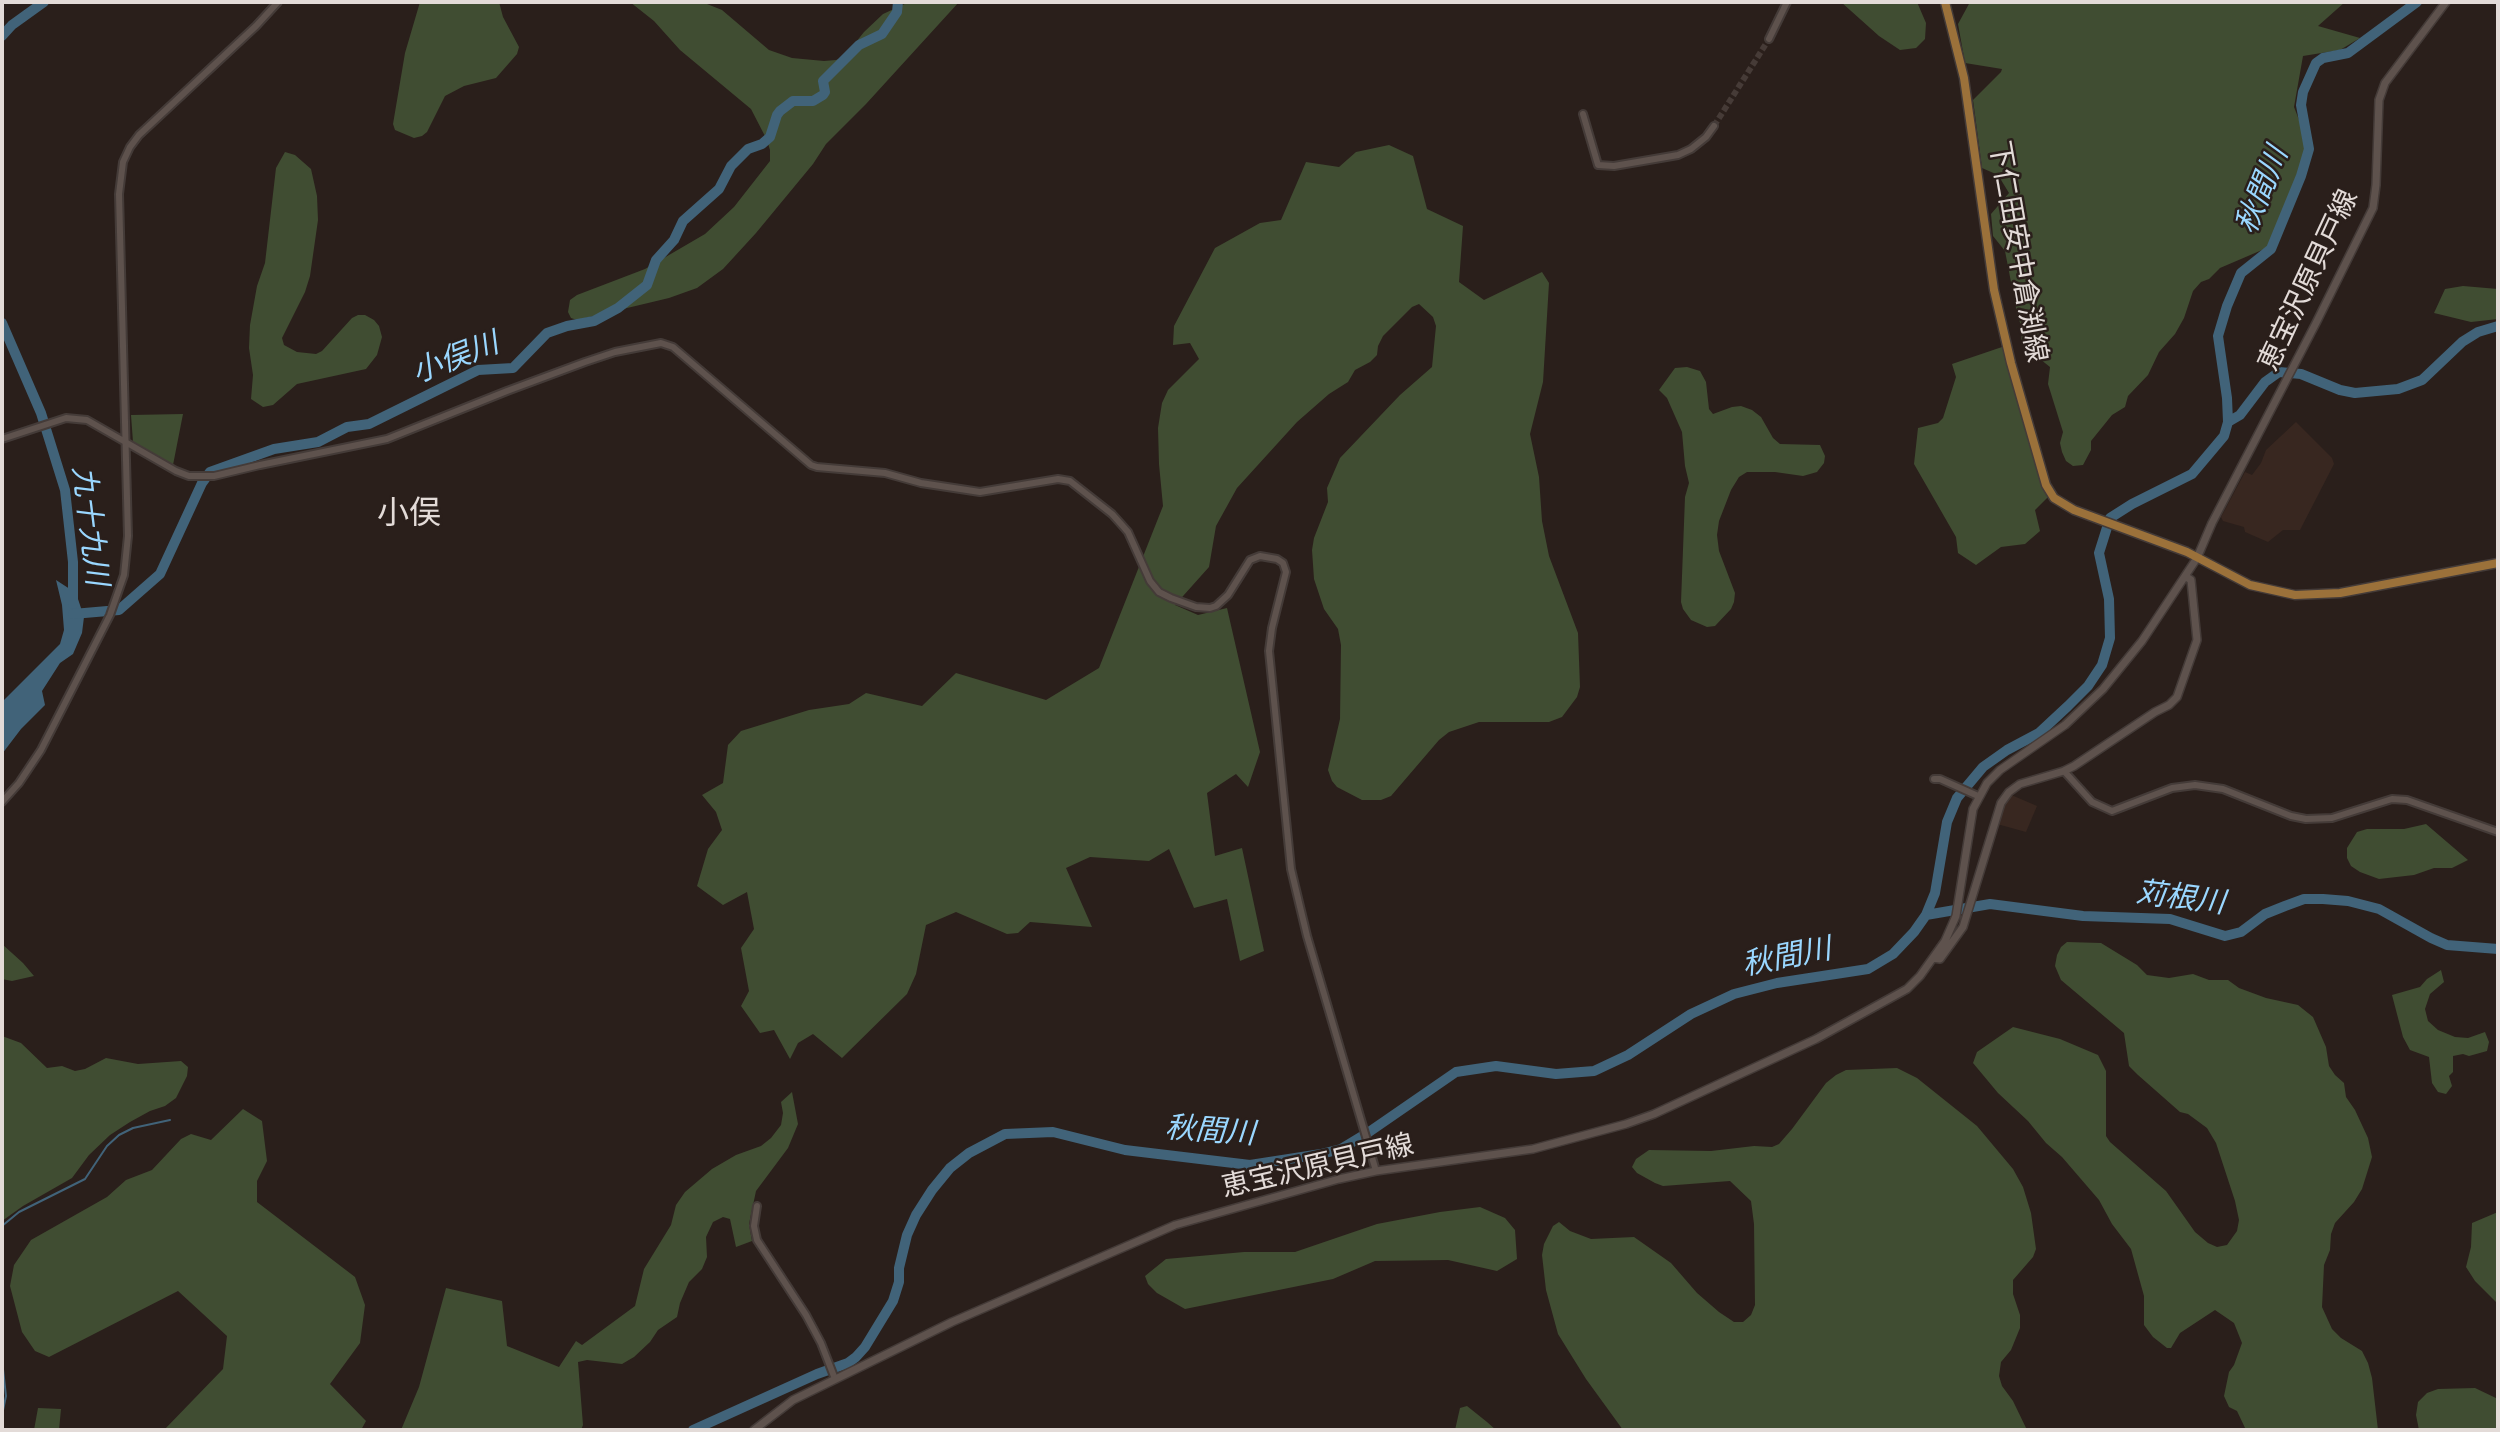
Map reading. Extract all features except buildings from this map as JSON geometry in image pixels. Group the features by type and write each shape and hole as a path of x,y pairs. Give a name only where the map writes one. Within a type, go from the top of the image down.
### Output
{"main road":[{"name":"下仁田安中倉渕線","path":"1945,2 1964,78 1994,290 2011,363 2046,485 2061,504 2197,558"},
{"name":"恵宝沢原貝戸線","path":"754,1430 793,1400 834,1377 1155,1232 1254,1202 1376,1171 1533,1149 1654,1114 1816,1039 1896,997 1920,976 1945,941 1956,916 1975,794 2000,770 2065,725 2103,689 2142,642 2197,558 2212,523 2373,208 2379,100 2385,83 2446,2"},
{"path":"2197,558 2250,585 2295,595 2340,593 2498,563"},
{"path":"2064,771 2169,705 2177,697 2197,640 2191,580 2185,576"},
{"name":"恵宝沢原貝戸線","path":"1933,958 1940,959 1961,932 2005,795 2020,784 2064,771"}],"street":[{"path":"2,802 19,783 41,750 110,615 124,575 127,555 126,442 119,194 123,162 139,135 256,26 278,2"},
{"path":"1769,39 1787,2"},
{"path":"1583,114 1598,165 1614,166 1678,155 1692,149 1714,126"},
{"path":"2,439 66,418 87,420 177,471 193,477 214,476 260,464 387,439 585,362 615,352 661,343 673,347 817,467 885,473 921,483 980,492 1058,479 1070,481 1128,532 1150,581 1159,592 1171,598 1201,608 1216,606 1228,595 1250,560 1260,556 1277,559 1283,563 1286,572 1269,651 1291,869 1307,936 1376,1171"},
{"path":"2064,771 2092,802 2112,811 2172,788 2195,785 2223,789 2305,819 2332,818 2392,799 2407,800 2498,832"},
{"path":"1934,779 1975,794"},
{"path":"757,1206 754,1226 757,1240 806,1315 821,1343 834,1377"}],"shaded area":[{"path":"2296,422 2332,458 2334,464 2300,530 2283,530 2268,542 2245,532 2244,527 2223,521 2221,517 2245,472 2252,475 2266,450"},
{"path":"2009,794 2037,806 2026,832 1997,824"}],"green space":[{"path":"420,2 499,2 503,17 519,47 517,54 496,78 464,86 445,96 427,132 414,138 395,130 393,124 405,53"},
{"path":"630,2 702,2 722,10 769,50 792,58 824,61 844,57 883,14 909,2 959,2 826,144 813,164 723,269 697,288 669,298 577,320 571,318 568,312 570,300 645,269 705,234 734,207 770,161 767,140 751,109 680,50 654,21"},
{"path":"1841,2 1917,2 1926,23 1925,39 1916,48 1900,50 1879,36"},
{"path":"1970,2 2345,2 2318,26 2360,38 2340,50 2303,56 2294,107 2305,135 2306,151 2269,247 2220,268 2193,291 2184,318 2175,334 2159,352 2148,375 2128,396 2125,407 2112,415 2091,441 2091,450 2083,465 2073,466 2066,461 2062,452 2060,443 2063,432 2048,384 2050,367 2021,344 2022,329 2005,251 1993,236 1991,214 2009,193 1998,175 1982,168 1973,100 2002,69 1965,63 1958,24"},
{"path":"1389,145 1413,156 1427,209 1463,226 1459,282 1484,300 1542,272 1549,283 1543,382 1530,434 1539,477 1542,521 1549,556 1578,633 1580,687 1577,697 1562,717 1549,722 1479,722 1449,732 1391,796 1381,800 1362,800 1337,787 1332,781 1328,770 1340,719 1341,645 1338,629 1324,609 1314,579 1314,538 1328,502 1327,488 1340,458 1400,395 1432,367 1436,326 1433,317 1419,304 1412,307 1383,336 1377,355 1355,370 1348,382 1329,394 1297,422 1237,488 1216,526 1209,567 1175,605 1198,615 1227,608 1260,752 1248,787 1236,774 1207,793 1215,856 1242,848 1264,951 1240,961 1227,899 1194,908 1169,849 1149,861 1090,857 1066,868 1092,927 1030,922 1018,933 1007,934 956,912 926,925 916,974 907,994 842,1058 813,1034 798,1043 790,1059 774,1030 760,1033 741,1006 749,991 741,948 754,929 747,892 723,905 697,886 708,849 722,830 716,812 702,795 723,783 728,745 741,731 809,710 849,704 866,693 922,706 956,673 1046,700 1099,668 1163,506 1158,428 1162,403 1168,390 1199,359 1190,343 1173,345 1174,326 1215,248 1260,223 1281,220 1306,162 1339,167 1356,152"},
{"path":"285,152 295,155 311,169 317,196 318,220 310,276 282,338 284,345 297,352 316,354 358,315 374,320 382,337 377,355 366,369 297,384 273,405 263,407 251,399 253,375 249,348 250,325 257,286 265,263 276,168"},
{"path":"2463,286 2498,289 2498,319 2471,322 2434,313 2445,289"},
{"path":"2002,347 2048,497 2035,510 2040,531 2025,544 2001,547 1976,565 1958,553 1956,537 1914,464 1918,428 1938,423 1943,418 1956,377 1952,364"},
{"path":"1687,367 1700,371 1706,382 1709,409 1713,414 1741,406 1752,410 1761,417 1773,438 1780,444 1820,445 1825,456 1824,463 1817,472 1803,476 1747,472 1739,477 1719,521 1717,535 1719,551 1735,593 1734,602 1715,626 1707,627 1691,620 1681,602 1685,497 1689,483 1682,432 1667,398 1659,390 1675,368"},
{"path":"183,414 173,465 133,442 131,415"},
{"path":"2426,824 2468,860 2452,868 2434,868 2414,875 2379,879 2360,872 2351,866 2347,858 2347,848 2357,832 2367,829 2404,829"},
{"path":"2067,942 2101,943 2137,965 2147,975 2169,978 2193,974 2209,980 2228,980 2239,988 2266,998 2298,1005 2313,1017 2326,1047 2329,1066 2344,1083 2346,1097 2368,1138 2372,1157 2362,1189 2335,1223 2331,1234 2330,1250 2324,1265 2322,1307 2332,1329 2362,1351 2368,1363 2378,1430 2246,1430 2237,1411 2229,1407 2224,1396 2229,1372 2242,1343 2234,1323 2215,1310 2180,1333 2171,1348 2153,1337 2144,1325 2144,1296 2131,1249 2112,1224 2099,1200 1973,1063 1977,1052 2013,1027 2060,1039 2098,1055 2106,1071 2106,1136 2110,1142 2166,1191 2195,1232 2217,1247 2227,1245 2237,1231 2239,1220 2216,1143 2207,1128 2188,1114 2180,1112 2129,1066 2124,1033 2061,980 2055,966 2061,947"},
{"path":"2,944 34,976 12,981 2,979"},
{"path":"2441,970 2444,982 2430,994 2425,1009 2428,1021 2438,1030 2455,1037 2468,1038 2485,1032 2489,1042 2487,1051 2469,1056 2453,1056 2453,1072 2449,1076 2452,1086 2446,1094 2438,1092 2432,1083 2429,1057 2410,1050 2403,1037 2392,995 2420,987"},
{"path":"2,1036 21,1043 47,1068 62,1066 75,1071 106,1058 138,1064 181,1061 188,1067 187,1076 176,1098 110,1135 89,1155 72,1178 2,1221"},
{"path":"1897,1068 1917,1078 1977,1126 2013,1169 2023,1187 2031,1213 2036,1249 2033,1257 2013,1280 2020,1328 2011,1350 2001,1362 1999,1376 2027,1430 1623,1430 1558,1334 1546,1290 1542,1255 1553,1226 1559,1222 1570,1231 1591,1239 1634,1237 1671,1263 1697,1293 1719,1312 1734,1322 1743,1322 1751,1315 1755,1305 1754,1224 1751,1201 1730,1181 1663,1186 1637,1173 1632,1167 1636,1159 1649,1150 1711,1151 1754,1146 1772,1147 1779,1144 1826,1083 1836,1075 1846,1070"},
{"path":"792,1092 798,1124 788,1148 756,1191 749,1224 752,1241 736,1247 730,1219 723,1217 713,1222 706,1237 707,1257 702,1269 689,1282 677,1317 658,1330 634,1357 622,1364 587,1360 578,1362 583,1425 581,1430 401,1430 419,1387 446,1288 502,1301 507,1346 559,1367 576,1341 582,1345 635,1306 644,1269 671,1225 676,1205 685,1192 712,1169 736,1155 761,1146 771,1138 781,1125 781,1102"},
{"path":"243,1109 262,1121 267,1161 257,1181 257,1202 355,1277 365,1305 360,1343 330,1384 366,1421 361,1430 164,1430 223,1369 227,1336 178,1291 49,1357 35,1351 22,1332 10,1286 14,1265 31,1240 107,1197 126,1180 152,1170 181,1139 191,1134 211,1140"},
{"path":"1480,1207 1505,1218 1515,1230 1517,1259 1497,1271 1448,1260 1375,1261 1333,1279 1185,1309 1157,1293 1148,1284 1145,1276 1166,1259 1244,1252 1295,1252 1377,1224"},
{"path":"2498,1212 2498,1304 2475,1281 2466,1267 2471,1247 2472,1223"},
{"path":"2475,1388 2498,1399 2498,1430 2419,1430 2416,1415 2418,1402 2427,1393 2438,1389"},
{"path":"1467,1406 1496,1430 1455,1430 1460,1408"},
{"path":"38,1408 61,1409 59,1430 34,1430"}],"water":[{"path":"56,580 76,593 84,617 82,633 73,654 60,663 42,691 45,705 21,729 2,754 2,702 60,644 64,630"}],"waterway":[{"name":"九十九川","path":"2,36 12,25 44,2"},
{"name":"小俣川","path":"73,614 119,610 160,574 202,483 210,472 274,449 318,442 347,427 369,424 478,370 513,368 547,333 594,321 618,308 647,285 656,260 674,240 683,221 719,189 731,166 748,149 762,144 770,137 780,111 793,101 813,101 823,95 823,81 859,45 882,34 897,12 898,2"},
{"name":"秋間川","path":"693,1430 817,1374 848,1363 856,1357 893,1301 907,1235 932,1190 950,1168 969,1153 1005,1134 1053,1132 1125,1150 1250,1165 1321,1154 1341,1149 1369,1132 1456,1072 1496,1066 1556,1074 1594,1071 1628,1055 1691,1014 1734,994 1777,983 1868,969 1893,954 1926,915 1935,893 1947,822 1957,798 1983,767 2039,733 2088,686 2102,665 2110,638 2109,599 2099,553 2110,518 2192,474 2224,436 2228,422 2227,398 2218,336 2241,273 2271,249 2301,176 2309,149 2301,105 2303,92 2316,63 2323,58 2348,53 2417,2"},
{"name":"九十九川","path":"2,323 41,413 65,490 73,562 73,604"},
{"path":"2228,422 2240,415 2265,382 2279,372 2301,374 2340,390 2355,393 2398,389 2422,380 2462,342 2478,332 2498,326"},
{"name":"苅根川","path":"1926,915 1990,904 2083,916 2170,919 2225,936 2241,932 2265,914 2285,906 2304,899 2323,899 2348,901 2379,909 2447,945 2498,949"},
{"path":"2,1226 19,1212 85,1179 107,1146 119,1135 133,1128 170,1120"},
{"path":"2,1334 2,1350"},
{"path":"2,1360 6,1396 2,1415"}],"tunnel":[{"path":"1714,126 1769,39"}],"district":[{"name":"小俣","path":"409,515"}]}
